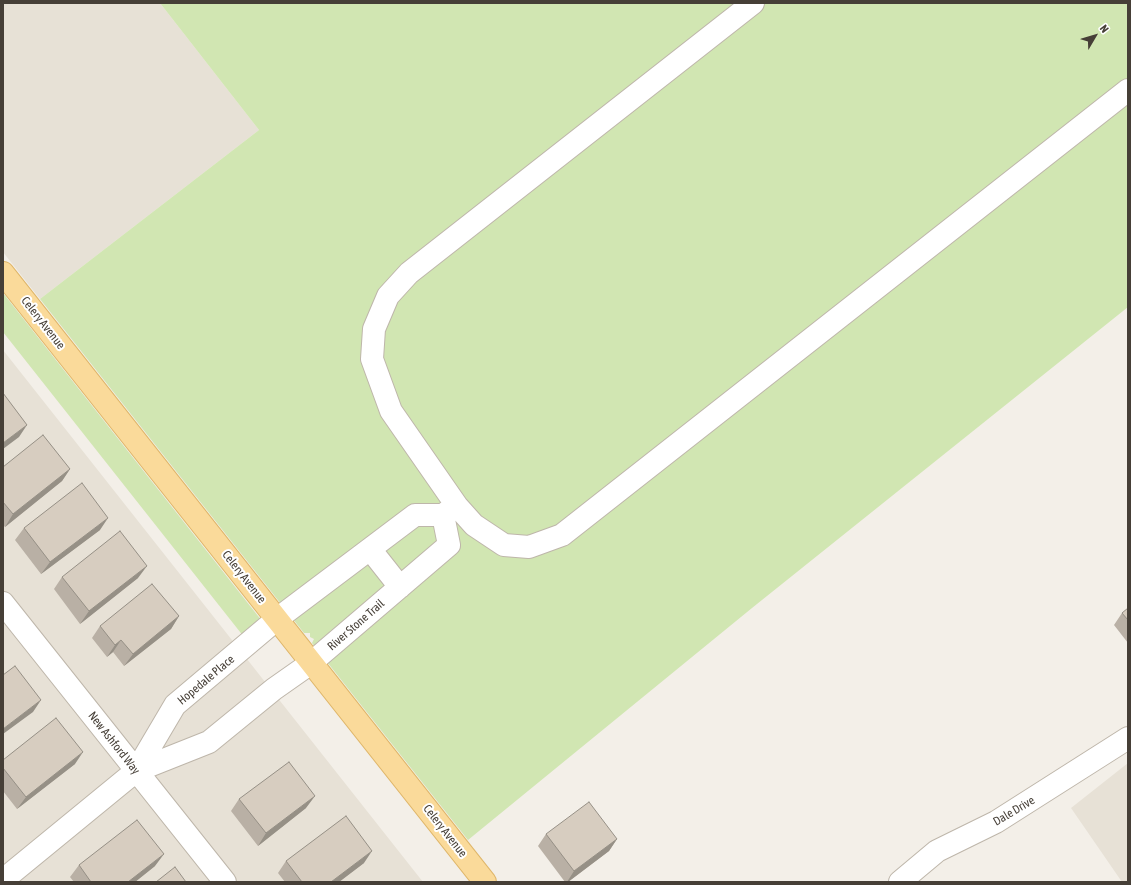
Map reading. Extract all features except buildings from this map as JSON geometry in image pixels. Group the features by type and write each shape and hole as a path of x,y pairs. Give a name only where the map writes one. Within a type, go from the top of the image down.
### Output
{"main road":[{"name":"Celery Avenue","path":"3,273 485,882"}],"street":[{"path":"753,3 409,273 388,296 374,329 372,359 391,410 450,510 504,545 529,547 562,534 1128,90"},
{"path":"277,619 415,516 450,510"},
{"name":"River Stone Trail","path":"311,663 449,545 450,510"},
{"path":"370,549 400,587"},
{"name":"New Ashford Way","path":"3,603 225,882"},
{"name":"Hopedale Place","path":"136,771 176,705 277,619"},
{"name":"Hopedale Place","path":"3,880 136,771 209,742 274,689 311,663"},
{"name":"Dale Drive","path":"900,882 937,851 996,822 1128,738"}],"shaded area":[{"path":"3,3 160,3 259,130 40,299 3,252"},
{"path":"3,350 423,882 3,882"},
{"path":"1128,763 1128,882 1122,882 1071,808"}],"green space":[{"path":"160,3 1128,3 1128,307 752,608 468,840 312,643 314,639 310,637 310,633 304,633 40,299 259,130"},
{"path":"3,293 273,635 244,637 3,332"}]}
